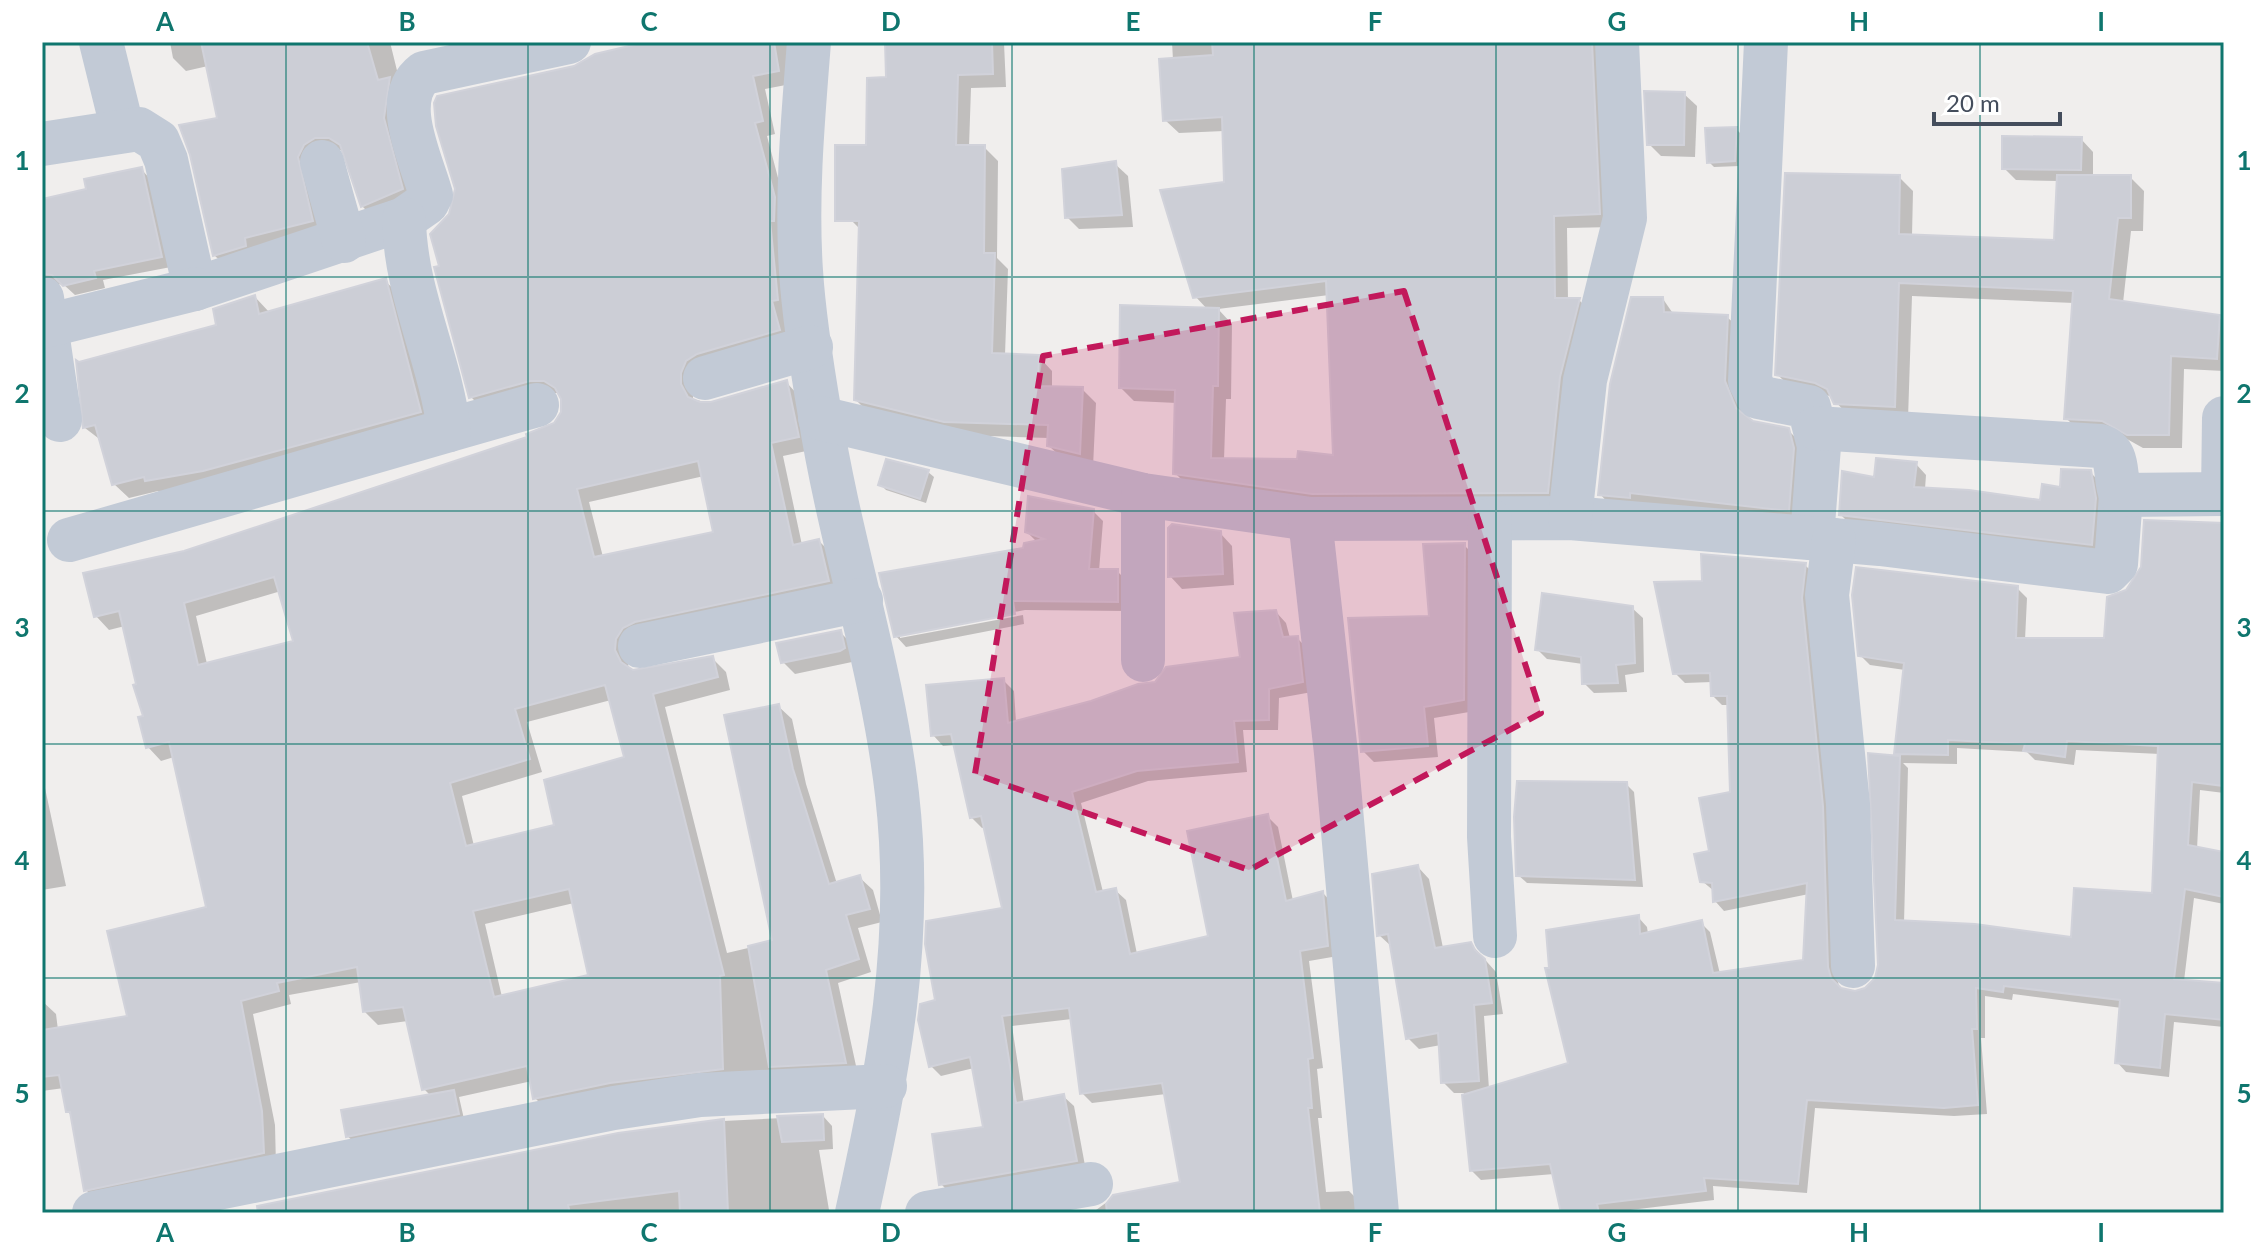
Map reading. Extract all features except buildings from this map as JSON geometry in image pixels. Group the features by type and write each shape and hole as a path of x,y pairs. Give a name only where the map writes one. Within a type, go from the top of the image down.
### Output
{"street":[{"path":"101,42 123,131"},
{"path":"60,420 44,317 195,289 404,219 427,203 431,195 409,113 410,90 424,73 471,52 569,42"},
{"path":"809,42 799,200 801,274 820,418 877,665 897,796 903,947 885,1086 857,1213"},
{"path":"1570,518 1588,365 1625,218 1617,42"},
{"path":"1766,42 1750,381 1758,397 1809,407 1816,428 1827,595 1848,804 1853,966"},
{"path":"42,144 139,129 158,141 166,160 195,289"},
{"path":"322,162 344,241"},
{"path":"404,219 408,273 441,386 449,430"},
{"path":"705,378 811,347"},
{"path":"69,540 537,405"},
{"path":"820,418 1143,495 1310,519 1570,518 1823,539 2108,572 2116,564 2121,495 2114,458 2105,447 1816,428"},
{"path":"2121,495 2223,494 2224,418"},
{"path":"1143,495 1143,660"},
{"path":"1310,519 1336,753 1377,1213"},
{"path":"1490,520 1489,837 1495,936"},
{"path":"640,646 861,600"},
{"path":"94,1213 614,1108 700,1095 885,1086"},
{"path":"927,1213 1091,1184"}],"highlighted area":[{"path":"1404,291 1541,713 1249,870 975,774 1043,356"}]}
